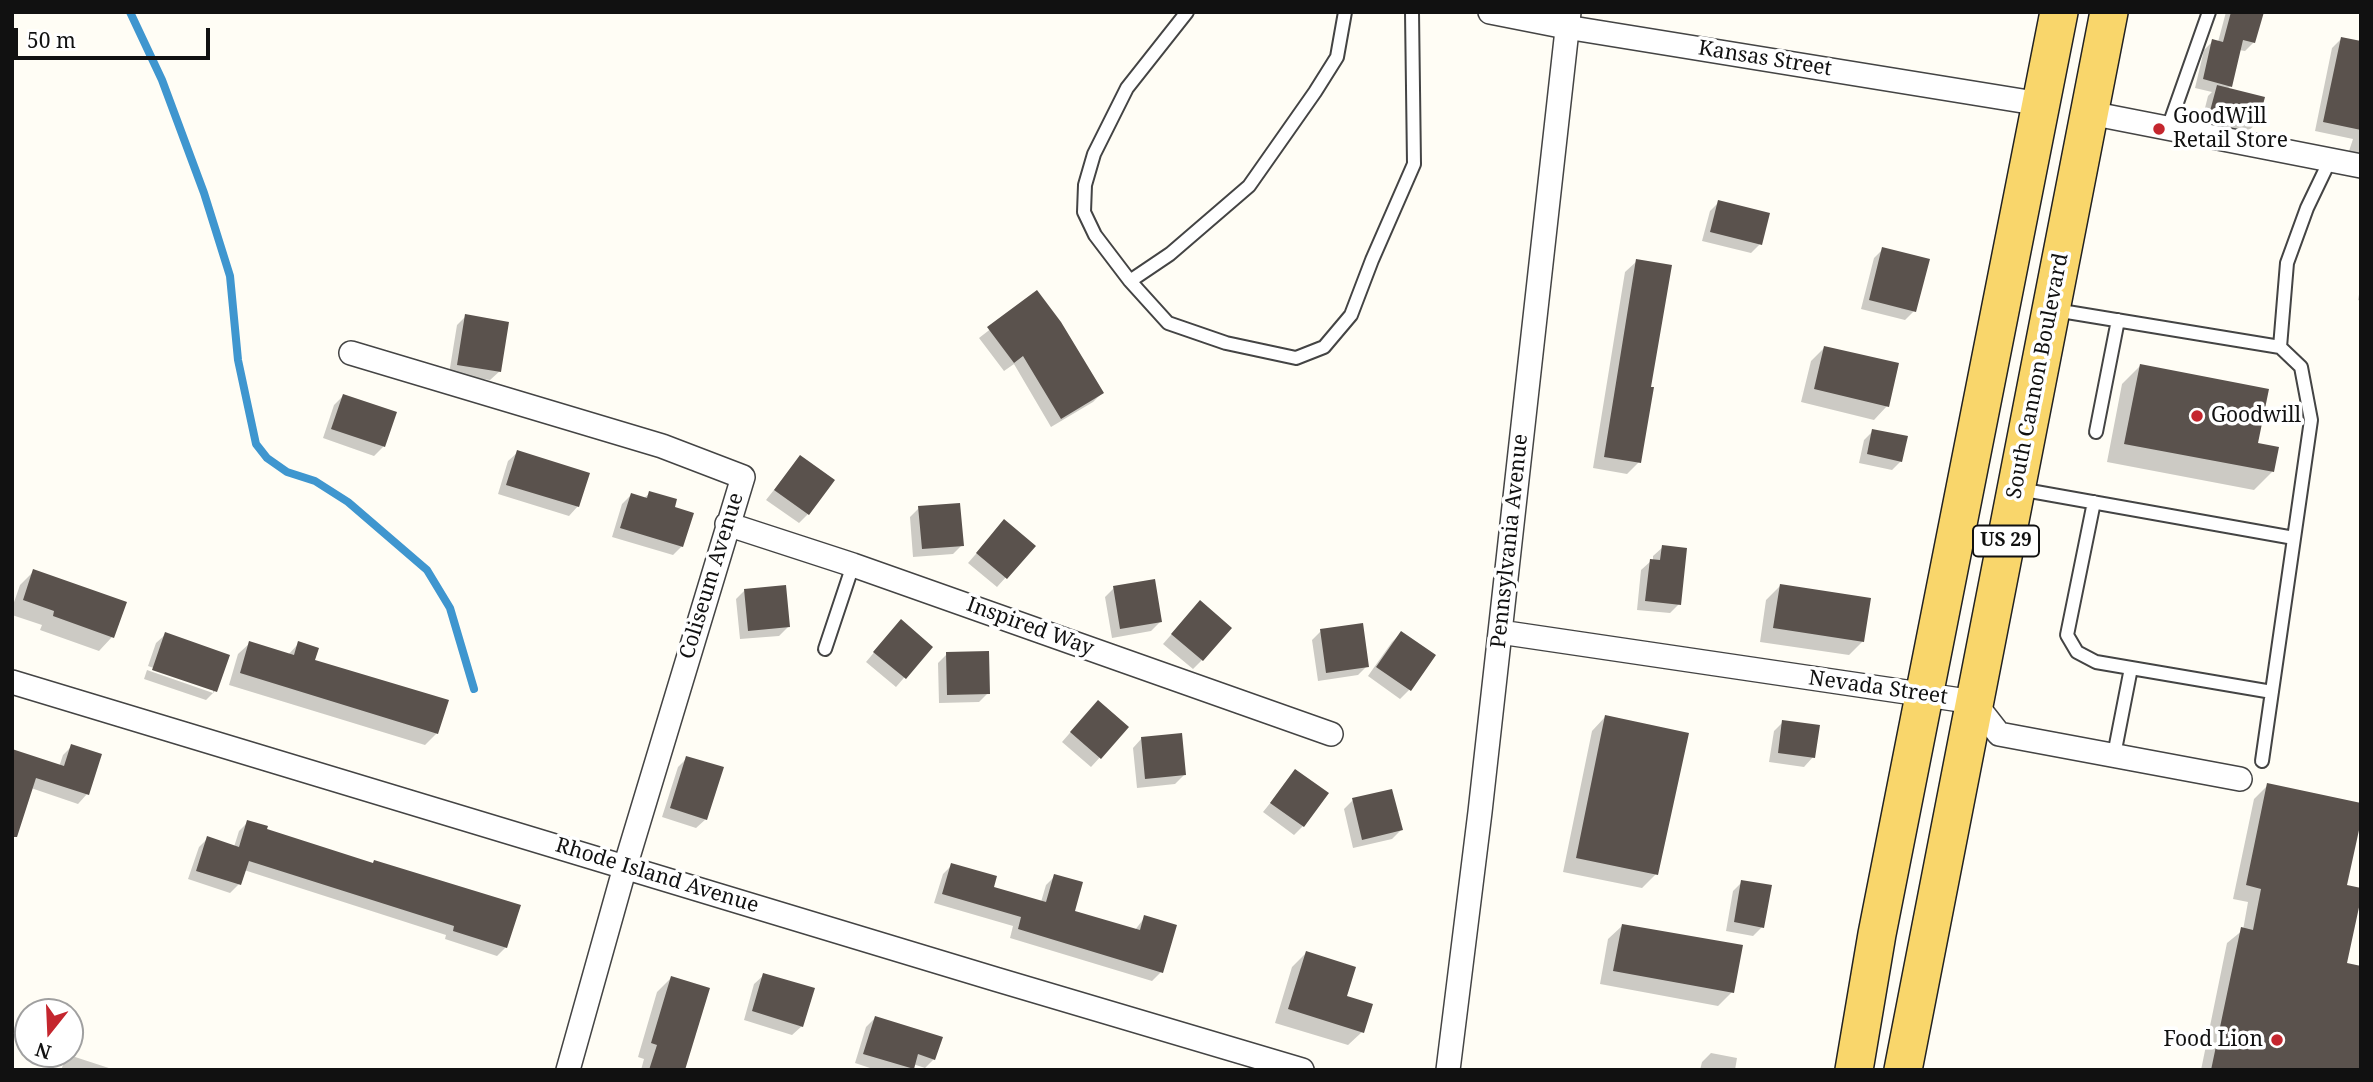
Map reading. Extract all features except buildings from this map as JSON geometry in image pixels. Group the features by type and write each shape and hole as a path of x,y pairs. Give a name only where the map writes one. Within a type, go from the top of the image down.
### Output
{"main road":[{"name":"US 29","path":"1854,1070 1877,934 2059,12"},
{"name":"South Cannon Boulevard","path":"1903,1070 2109,12"}],"street":[{"name":"Kansas Street","path":"1490,12 1568,20 2041,104"},
{"name":"Pennsylvania Avenue","path":"1448,1070 1479,825 1568,20"},
{"path":"2090,113 2361,166"},
{"name":"Coliseum Avenue","path":"351,353 662,446 743,477 625,867 568,1070"},
{"name":"Inspired Way","path":"727,524 853,565 1331,734"},
{"name":"Nevada Street","path":"1500,632 1975,702 1998,734 2240,779"},
{"name":"Rhode Island Avenue","path":"12,682 1303,1070"}],"lane":[{"path":"1187,12 1127,88 1094,154 1086,186 1084,212 1095,235 1130,281 1168,323 1226,343 1296,358 1324,347 1351,315 1414,164 1412,12"},
{"path":"1130,281 1170,254 1249,186 1315,93 1337,57 1345,12"},
{"path":"2168,128 2209,12"},
{"path":"2280,347 2287,263 2307,208 2330,160"},
{"path":"2051,309 2280,347 2301,367 2311,420 2262,761"},
{"path":"2096,432 2118,320"},
{"path":"2016,488 2294,538"},
{"path":"2094,502 2067,635 2077,652 2096,662 2272,692"},
{"path":"825,649 853,565"},
{"path":"2114,755 2131,668"}],"waterway":[{"path":"130,12 162,80 204,193 230,276 238,360 256,444 267,458 287,472 315,481 348,502 427,570 450,608 474,689"}],"place":[{"name":"GoodWill Retail Store","path":"2159,129"},
{"name":"Goodwill","path":"2197,416"},
{"name":"Food Lion","path":"2277,1040"}]}
